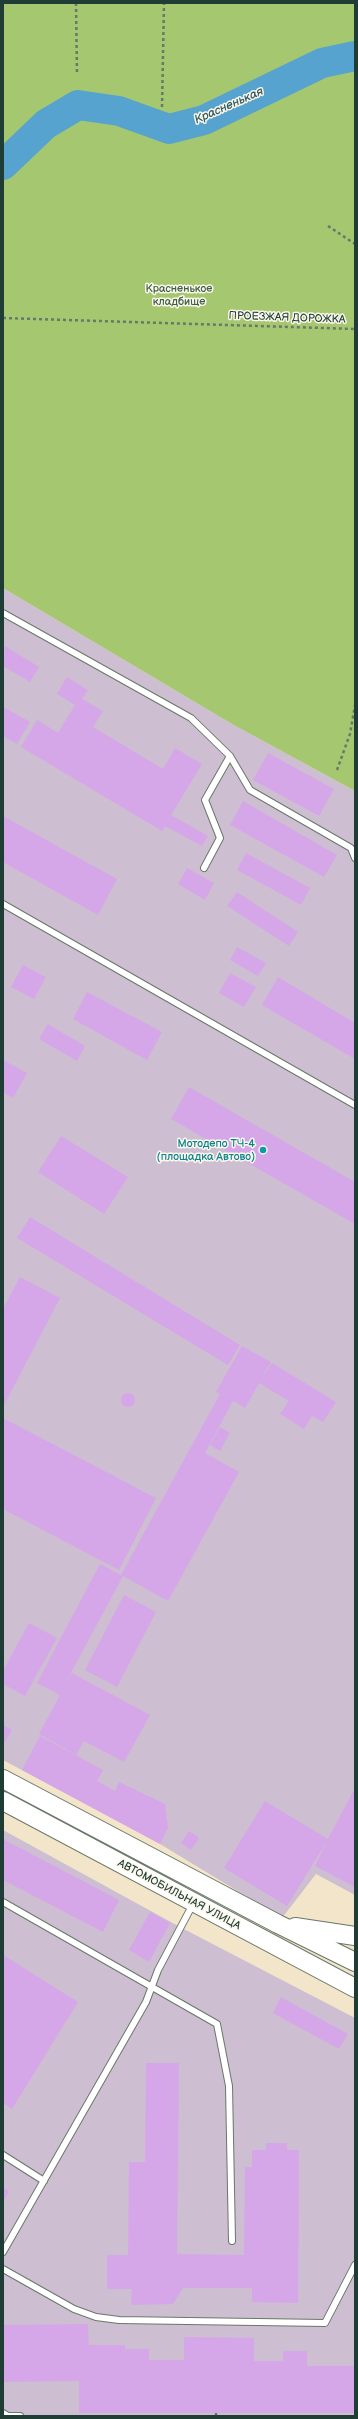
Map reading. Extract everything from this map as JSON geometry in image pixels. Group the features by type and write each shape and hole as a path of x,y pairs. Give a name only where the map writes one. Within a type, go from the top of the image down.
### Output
{"main road":[{"name":"АВТОМОБИЛЬНАЯ УЛИЦА","path":"3,1779 278,1924 355,1962"},
{"name":"АВТОМОБИЛЬНАЯ УЛИЦА","path":"3,1801 355,1988"},
{"path":"278,1924 355,1936"}],"lane":[{"path":"3,613 191,718 230,756 250,790 351,848 355,858"},
{"path":"204,868 220,838 205,800 230,756"},
{"path":"3,904 355,1105"},
{"path":"3,1902 217,2024 229,2086 232,2242"},
{"path":"3,2252 146,2002 158,1970 194,1903"},
{"path":"3,2155 44,2181"},
{"path":"3,2269 74,2309 96,2316 119,2320 325,2323 355,2265"},
{"path":"3,2413 8,2416 20,2416"}],"path":[{"path":"76,3 77,74"},
{"path":"162,107 164,3"},
{"path":"328,226 355,244"},
{"name":"ПРОЕЗЖАЯ ДОРОЖКА","path":"3,318 355,329"},
{"path":"337,770 350,734 355,705"}],"shaded area":[{"path":"3,588 232,724 355,791 355,1895 316,1874 282,1918 160,1844 3,1760"},
{"path":"3,1830 180,1927 355,2018 355,2416 3,2416"}],"green space":[{"name":"Красненькое кладбище","path":"3,3 355,3 355,791 232,724 3,588"}],"building":[{"path":"5,646 39,667 30,682 3,666"},
{"path":"67,677 88,690 82,699 103,711 93,727 163,769 175,748 202,764 171,815 208,836 202,846 165,826 162,831 21,747 37,720 58,733 75,705 57,694"},
{"path":"3,707 30,722 17,744 3,736"},
{"path":"268,753 334,789 319,816 253,780"},
{"path":"243,801 337,855 324,877 230,825"},
{"path":"3,816 117,879 98,915 3,862"},
{"path":"246,853 310,888 301,905 237,870"},
{"path":"187,868 214,883 205,900 178,884"},
{"path":"237,892 298,932 289,946 227,906"},
{"path":"237,947 266,963 258,976 230,960"},
{"path":"23,965 46,977 34,999 11,987"},
{"path":"230,973 256,987 244,1007 219,993"},
{"path":"278,977 355,1023 355,1059 262,1005"},
{"path":"87,992 162,1032 147,1060 73,1019"},
{"path":"48,1024 85,1046 77,1061 39,1039"},
{"path":"3,1060 27,1073 13,1098 3,1092"},
{"name":"Мотодепо ТЧ-4 (площадка Автово)","path":"189,1087 355,1182 355,1224 171,1119"},
{"path":"61,1136 128,1177 104,1214 38,1172"},
{"path":"30,1217 240,1345 228,1365 17,1238"},
{"path":"20,1277 60,1298 3,1407 3,1309"},
{"path":"242,1346 271,1362 245,1408 233,1401 205,1453 239,1472 168,1601 123,1576 65,1684 72,1673 150,1715 124,1762 84,1741 76,1755 39,1734 60,1695 37,1683 100,1564 121,1575 220,1394 216,1392"},
{"path":"272,1363 336,1402 323,1422 312,1416 304,1429 280,1414 289,1401 259,1383"},
{"path":"125,1393 131,1393 135,1397 135,1403 131,1407 125,1407 121,1403 121,1397"},
{"path":"3,1418 156,1498 119,1570 3,1509"},
{"path":"220,1427 230,1433 220,1451 210,1445"},
{"path":"124,1595 156,1612 117,1687 85,1670"},
{"path":"29,1623 57,1638 25,1696 3,1684 3,1671"},
{"path":"3,1725 12,1730 3,1745"},
{"path":"40,1736 103,1770 97,1781 115,1791 119,1782 165,1804 168,1828 160,1844 22,1770"},
{"path":"355,1788 355,1887 315,1866 327,1841 287,1906 224,1868 265,1801 328,1839"},
{"path":"189,1831 199,1838 191,1850 181,1843"},
{"path":"3,1839 119,1900 103,1932 3,1880"},
{"path":"150,1912 170,1923 149,1962 129,1950"},
{"path":"3,1955 78,2002 12,2109 3,2103"},
{"path":"281,1997 348,2034 339,2049 273,2013"},
{"path":"146,2063 179,2063 177,2254 244,2255 245,2167 252,2167 252,2150 266,2150 266,2143 287,2143 287,2150 299,2150 298,2303 252,2302 252,2288 183,2288 173,2304 131,2305 132,2289 107,2289 107,2255 128,2255 129,2162 145,2162"},
{"path":"3,2188 9,2191 3,2202"},
{"path":"88,2324 89,2345 125,2345 125,2349 149,2349 149,2360 184,2360 184,2337 254,2338 254,2361 283,2361 283,2351 307,2351 307,2366 354,2366 354,2413 79,2413 79,2381 3,2382 3,2325"}],"waterway":[{"name":"Красненькая","path":"3,165 46,124 78,105 119,111 169,129 204,120 322,63 355,56"}],"place":[{"name":"Мотодепо ТЧ-4 (площадка Автово)","path":"263,1150"}]}
